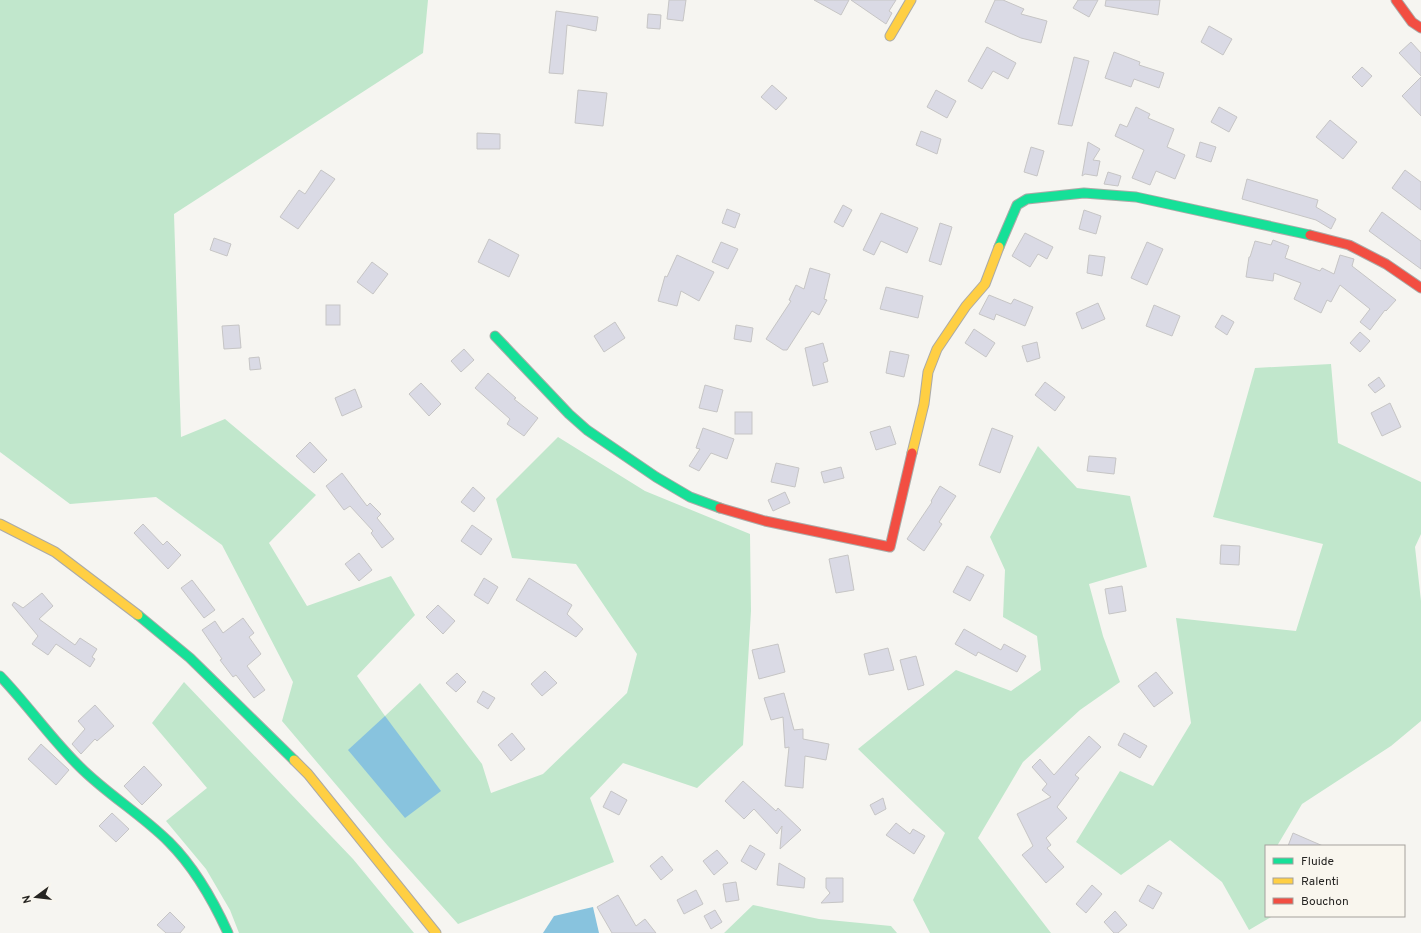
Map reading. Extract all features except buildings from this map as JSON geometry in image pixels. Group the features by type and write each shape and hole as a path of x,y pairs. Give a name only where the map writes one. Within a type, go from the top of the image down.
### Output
{"main road":[{"path":"890,36 911,0"},
{"path":"1396,0 1412,22 1421,28"},
{"path":"495,336 569,414 587,430 656,478 690,497 726,510 765,521 890,547 924,404 928,372 937,349 966,306 985,284 1011,217 1017,205 1027,199 1084,193 1136,197 1311,235 1349,245 1386,264 1421,288"},
{"path":"0,524 55,552 110,593 190,658 308,774 436,933"},
{"path":"0,676 16,691 90,778 168,842 190,867 215,905 228,933"}],"green space":[{"path":"0,0 428,0 423,53 174,214 181,437 225,419 316,495 269,543 307,606 391,576 415,615 357,676 385,716 420,683 482,764 491,793 543,774 627,693 637,654 576,564 512,558 496,499 558,437 645,491 750,534 751,611 743,745 697,788 623,763 590,798 614,862 458,924 388,846 282,721 293,682 222,545 156,497 70,504 0,452"},
{"path":"1331,364 1338,443 1421,482 1421,534 1415,547 1421,601 1421,721 1391,746 1302,804 1278,845 1265,845 1265,917 1271,917 1249,930 1222,882 1170,840 1121,875 1076,842 1120,771 1153,786 1191,723 1176,618 1296,631 1323,544 1213,517 1255,368"},
{"path":"1038,446 1077,488 1130,496 1147,567 1089,584 1103,636 1120,682 1080,710 1023,762 978,838 1051,933 930,933 913,900 945,833 858,749 956,670 1011,691 1041,670 1037,636 1003,617 1005,570 990,537"},
{"path":"184,682 353,859 414,933 239,933 230,910 206,869 166,821 207,788 152,723"},
{"path":"753,905 819,919 891,926 897,933 724,933"}],"water":[{"path":"385,716 441,791 405,818 348,750"},
{"path":"593,907 599,933 543,933 554,916"}],"traffic: fast":[{"path":"999,247 1017,205 1027,199 1084,193 1136,197 1310,235"},
{"path":"495,336 569,414 587,430 656,477 690,497 720,508"},
{"path":"138,615 190,658 294,760"},
{"path":"0,676 59,745 80,767 102,787 158,832 178,852 203,885 228,933"}],"traffic: slow":[{"path":"890,36 911,0"},
{"path":"912,453 924,404 928,372 937,349 966,306 985,284 999,247"},
{"path":"0,524 55,552 138,615"},
{"path":"294,760 308,774 436,933"}],"traffic: jam":[{"path":"1396,0 1412,22 1421,28"},
{"path":"1310,235 1349,245 1386,264 1421,288"},
{"path":"720,508 765,521 890,547 912,453"}]}
